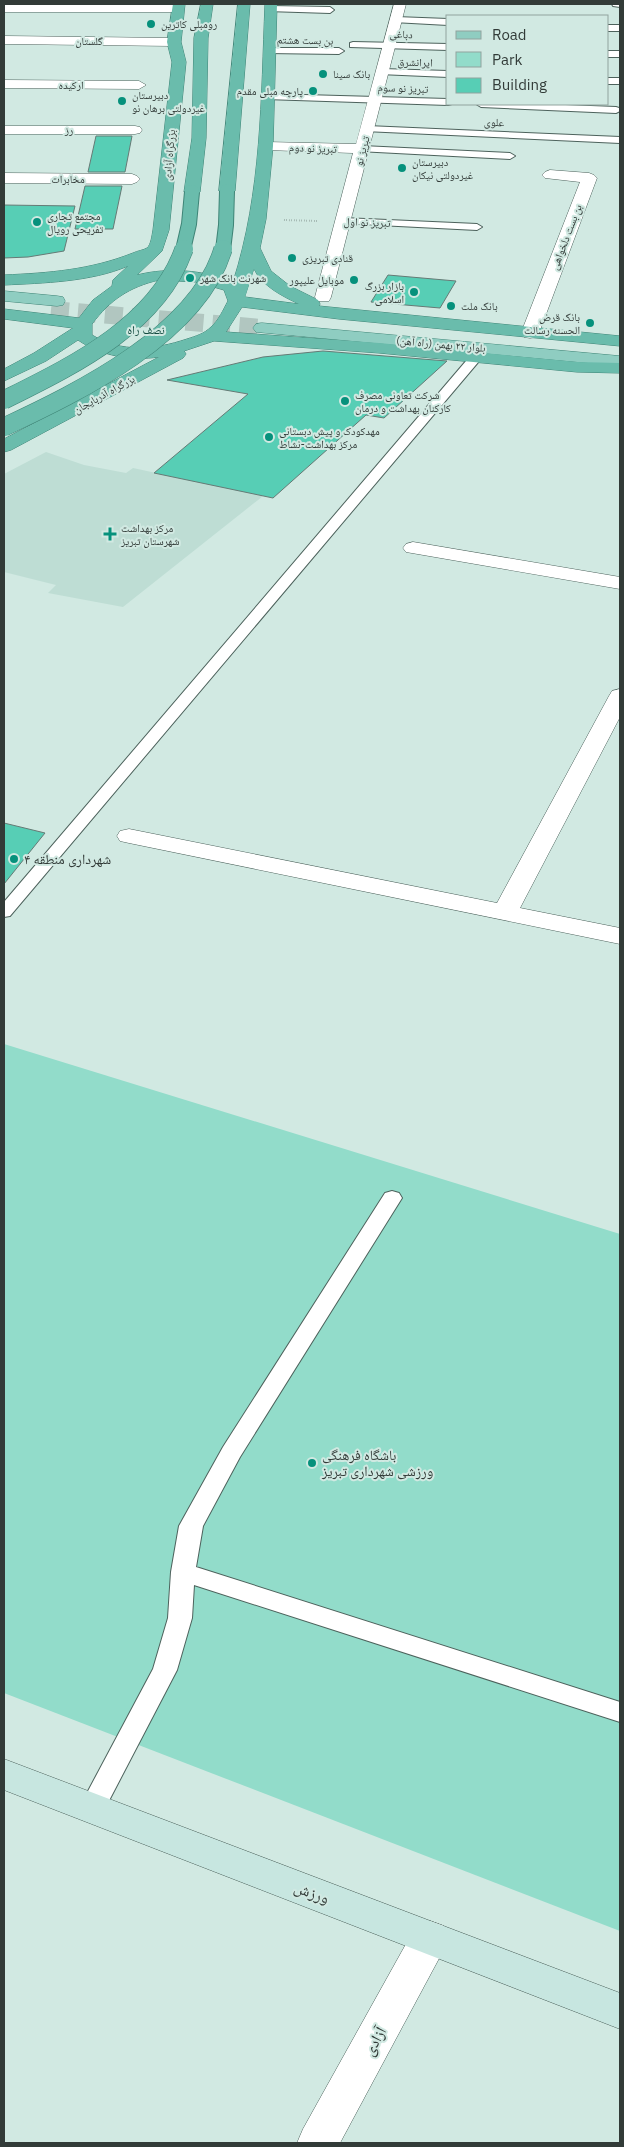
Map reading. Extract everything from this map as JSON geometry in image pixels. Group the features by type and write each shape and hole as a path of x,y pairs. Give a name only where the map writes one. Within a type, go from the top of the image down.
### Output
{"highway":[{"name":"بزرگراه آزادی","path":"4,400 57,373 102,344 142,313 166,285 181,257 189,227 202,199 199,138 201,38 207,4"},
{"path":"83,327 84,337 96,346 121,352 154,353 180,348 207,337 228,319 252,248 258,219 243,196 244,4"},
{"name":"بزرگراه آزادی","path":"156,248 161,230 166,194 175,86 179,62 174,42 178,6"},
{"path":"4,427 93,382 143,349 181,317 206,287 220,258 227,227 266,146 271,6"},
{"path":"166,194 188,200 243,196"},
{"path":"4,282 49,278 112,267 156,248"},
{"path":"4,376 40,358 83,327 95,307 156,248"},
{"path":"252,248 264,273 284,290 339,314"},
{"path":"4,282 113,291 134,280 159,275 190,275 216,280 231,287 236,300"},
{"path":"236,300 339,314 620,341"},
{"path":"4,314 83,327"},
{"path":"207,337 378,348 577,367 620,368"},
{"name":"بزرگراه آذربایجان","path":"4,446 94,400 207,337"}],"main road":[{"path":"4,296 54,305 4,306"},
{"name":"بلوار ۲۲ بهمن (راه آهن)","path":"620,350 265,324 620,361"},
{"name":"ورزش","path":"4,1774 620,2011"}],"street":[{"name":"تبریز نو","path":"323,298 400,4"},
{"path":"10,40 30,6"},
{"path":"4,8 30,6 178,6"},
{"name":"گلستان","path":"10,40 174,42"},
{"name":"ارکیده","path":"4,84 139,85"},
{"name":"رز","path":"4,130 135,130"},
{"name":"تبریز نو دوم","path":"266,146 362,150"},
{"name":"بن بست دلخواهی","path":"530,333 588,178 550,174"},
{"name":"مخابرات","path":"4,178 132,179"},
{"path":"412,548 620,583"},
{"path":"505,912 620,696"},
{"path":"129,836 620,936"},
{"name":"آزادی","path":"318,2143 430,1938"}],"lane":[{"path":"271,6 330,10"},
{"path":"396,20 446,22"},
{"name":"دباغی","path":"353,44 446,48"},
{"name":"بن بست هشتم","path":"270,51 339,52"},
{"name":"ایرانشرق","path":"382,72 446,74"},
{"name":"تبریز نو سوم","path":"268,97 446,102"},
{"path":"504,105 616,110"},
{"name":"علوی","path":"367,129 620,140"},
{"name":"تبریز نو دوم","path":"362,150 510,156"},
{"name":"تبریز نو اول","path":"343,222 476,227"},
{"path":"4,912 476,357"},
{"path":"92,1808 164,1670 180,1618 183,1572 191,1526 226,1462 392,1198"},
{"path":"183,1572 620,1712"}],"path":[{"name":"تبریز نو اول","path":"258,219 343,222"}],"shaded area":[{"name":"مرکز بهداشت شهرستان تبریز","path":"46,452 84,465 126,473 133,468 263,496 123,607 48,593 56,585 4,572 4,474"}],"green space":[{"name":"باشگاه فرهنگی ورزشی شهرداری تبریز","path":"4,1044 620,1234 620,1931 4,1693"}],"building":[{"path":"96,136 132,136 125,172 88,172"},
{"path":"85,186 122,186 113,229 75,229"},
{"name":"مجتمع تجاری تفریحی رویال","path":"4,205 75,206 64,251 28,257 4,258"},
{"name":"بازار بزرگ اسلامی","path":"388,275 456,281 440,308 371,302"},
{"path":"323,351 447,361 384,418 366,415 273,498 154,473 248,394 167,380 263,357"},
{"name":"شهرداری منطقه ۴","path":"4,823 45,833 4,884"}],"tunnel":[{"path":"51,310 262,328"}],"place":[{"name":"رومبلی کاترین","path":"151,24"},
{"name":"بانک سینا","path":"323,74"},
{"name":"پارچه مبلی مقدم","path":"313,91"},
{"name":"دبیرستان غیردولتی برهان نو","path":"122,101"},
{"name":"دبیرستان غیردولتی نیکان","path":"402,168"},
{"name":"مجتمع تجاری تفریحی رویال","path":"37,222"},
{"name":"قنادی تبریزی","path":"292,258"},
{"name":"شهرنت بانک شهر","path":"190,278"},
{"name":"موبایل علیپور","path":"354,280"},
{"name":"بازار بزرگ اسلامی","path":"414,292"},
{"name":"بانک ملت","path":"451,306"},
{"name":"بانک قرض الحسنه رسالت","path":"590,323"},
{"name":"شرکت تعاونی مصرف کارکنان بهداشت و درمان","path":"345,401"},
{"name":"مهدکودک و پیش دبستانی مرکز بهداشت-نشاط","path":"269,437"},
{"name":"مرکز بهداشت شهرستان تبریز","path":"110,534"},
{"name":"شهرداری منطقه ۴","path":"14,859"},
{"name":"باشگاه فرهنگی ورزشی شهرداری تبریز","path":"312,1463"}],"district":[{"name":"نصف راه","path":"146,330"}]}
